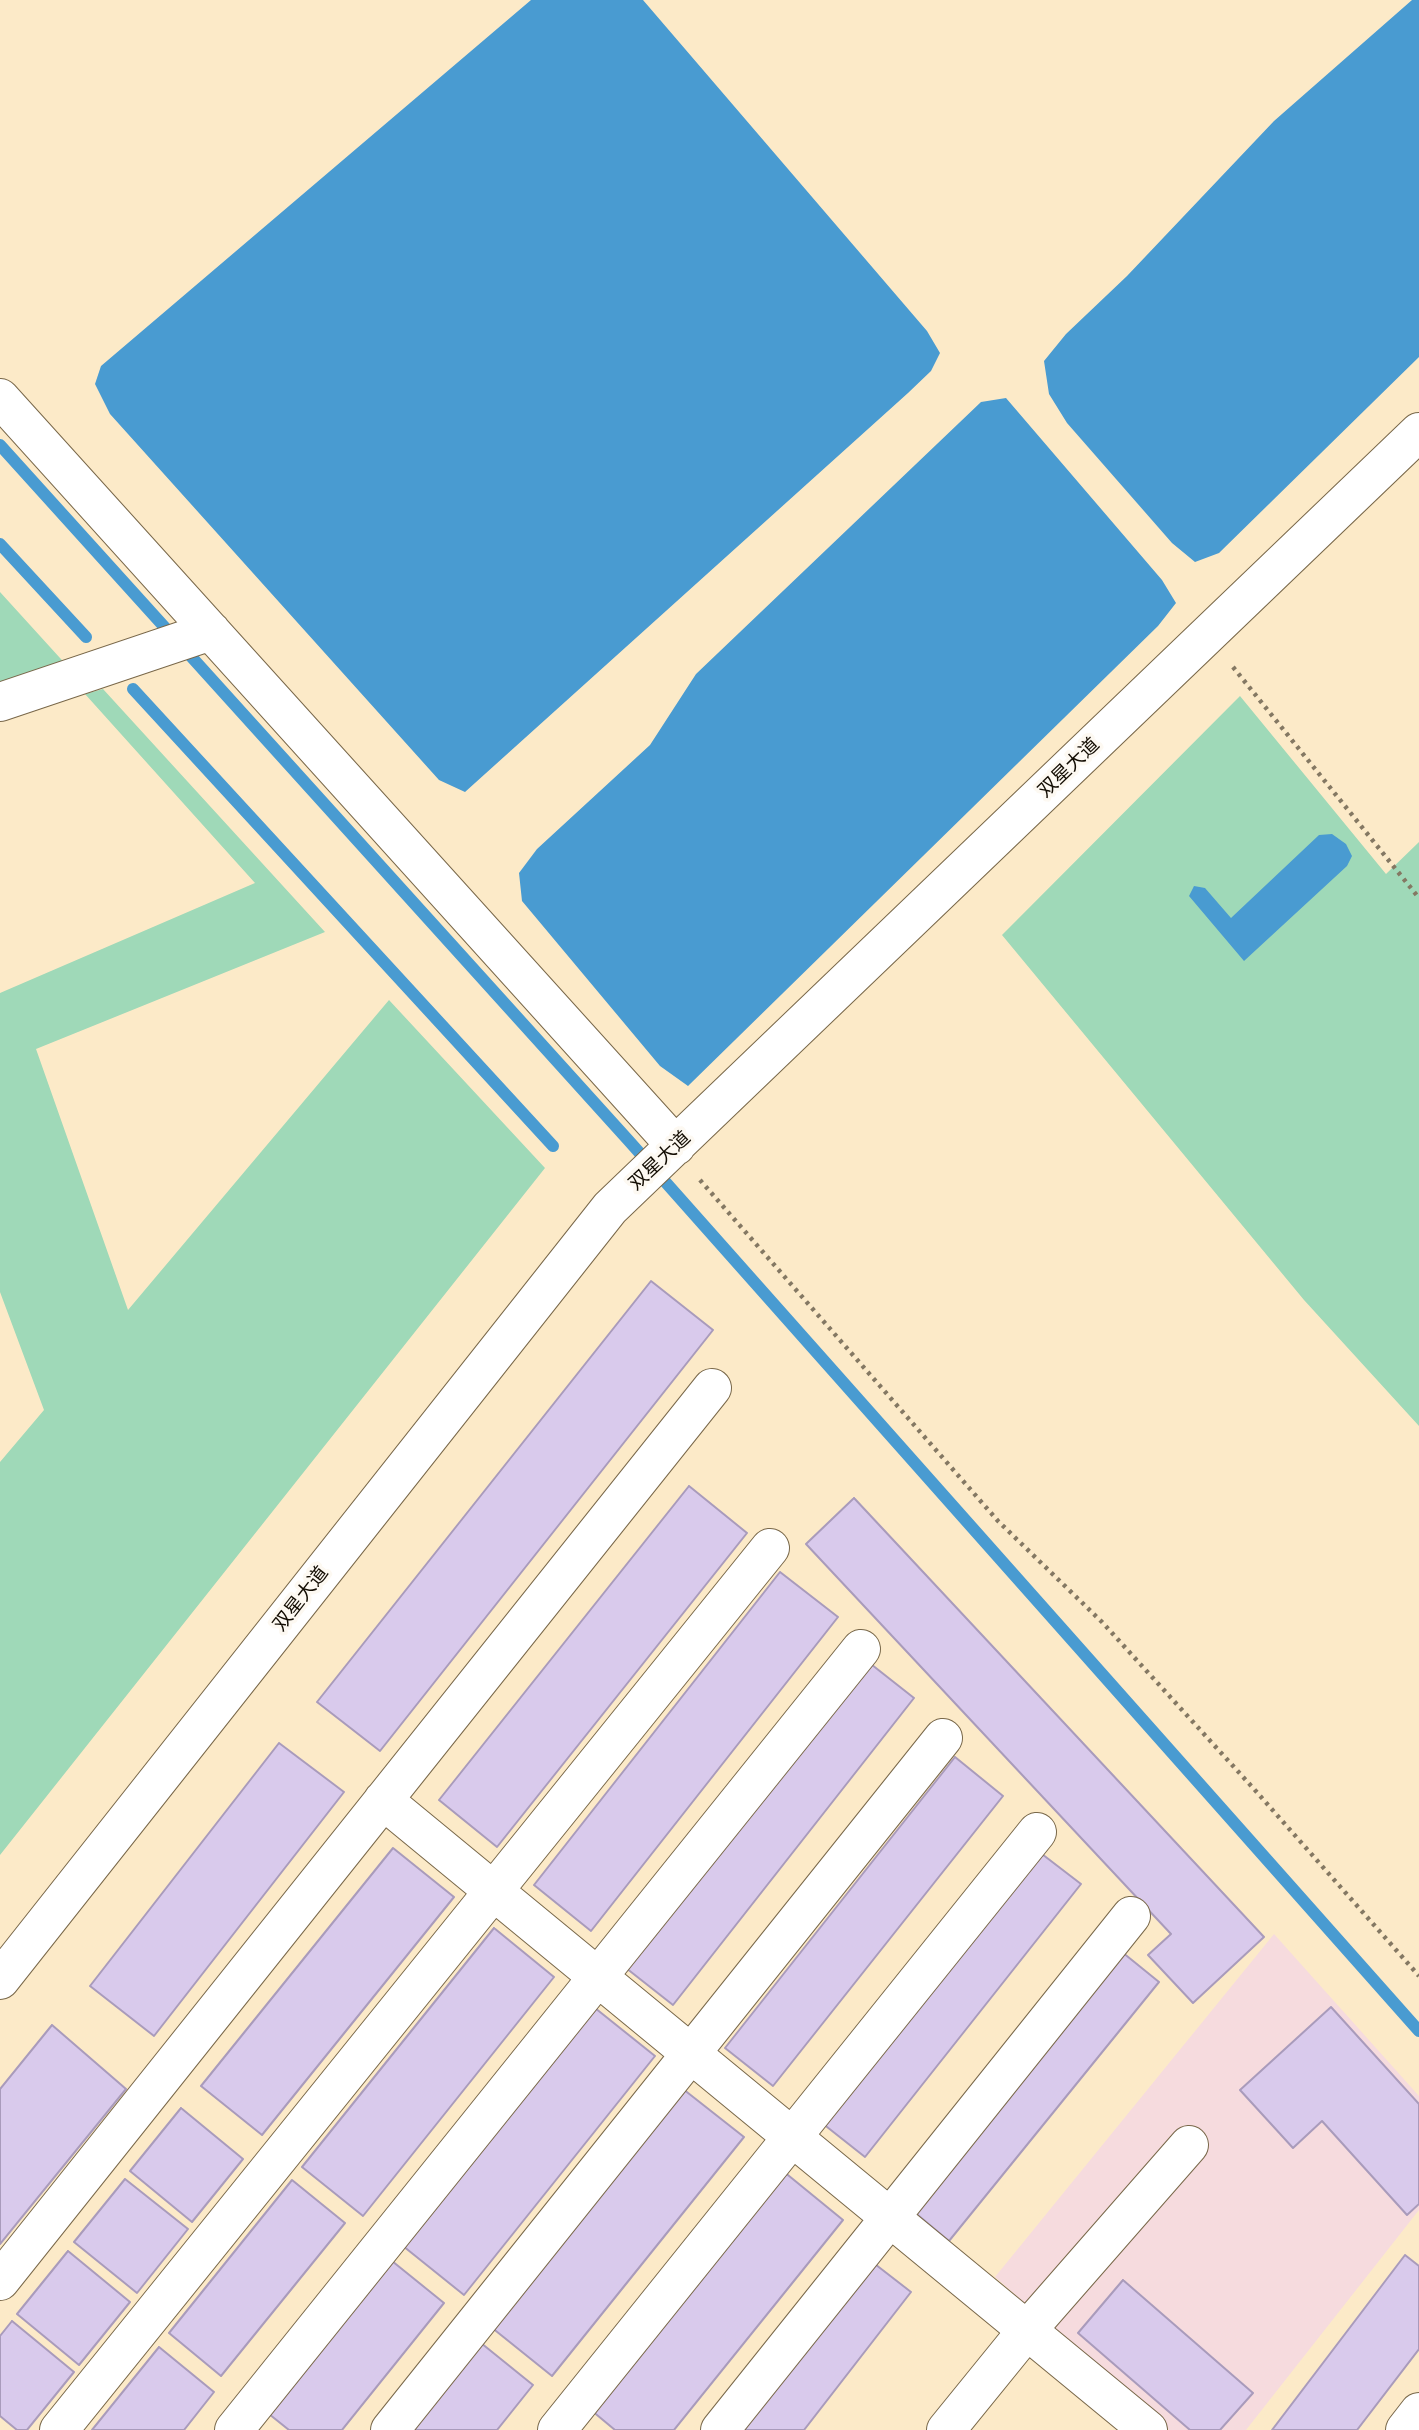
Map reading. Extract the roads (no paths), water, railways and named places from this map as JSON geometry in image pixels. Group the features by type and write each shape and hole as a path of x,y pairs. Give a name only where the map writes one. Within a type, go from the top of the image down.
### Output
{"street":[{"path":"0,398 672,1150"},
{"name":"双星大道","path":"0,1980 610,1208 1419,432"},
{"path":"0,702 211,631"},
{"path":"0,2281 712,1388"},
{"path":"59,2430 770,1548"},
{"path":"234,2430 861,1649"},
{"path":"390,2430 943,1738"},
{"path":"383,1800 1149,2430"},
{"path":"557,2430 1037,1832"},
{"path":"720,2430 1130,1916"},
{"path":"946,2430 1028,2329 1189,2146"},
{"path":"1405,2430 1419,2412"}],"water":[{"path":"531,0 643,0 927,331 940,353 931,371 908,393 465,792 439,780 110,414 95,384 101,366"},
{"path":"1412,0 1419,0 1419,357 1219,553 1195,562 1172,543 1067,423 1049,394 1044,361 1066,334 1127,276 1274,121"},
{"path":"1006,398 1162,580 1176,603 1158,626 688,1086 660,1066 522,901 519,873 537,849 650,745 696,674 981,402"},
{"path":"1332,834 1346,844 1352,856 1347,866 1244,961 1189,896 1194,886 1205,888 1231,918 1319,835"}],"waterway":[{"path":"0,445 629,1141 1419,2031"},
{"path":"0,544 86,637"},
{"path":"133,689 553,1146"}]}
